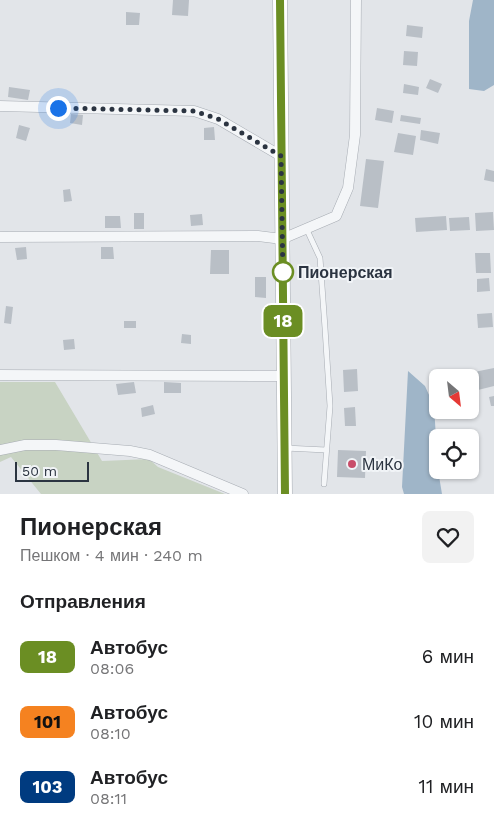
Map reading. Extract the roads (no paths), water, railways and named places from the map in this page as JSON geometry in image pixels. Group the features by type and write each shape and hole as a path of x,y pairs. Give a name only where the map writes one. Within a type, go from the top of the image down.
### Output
{"main road":[{"path":"280,0 285,494"}],"street":[{"path":"0,237 258,236 282,239 307,230 336,216 348,188 355,136 356,0"},
{"path":"0,106 194,111 218,119 281,156"},
{"path":"0,376 284,376"},
{"path":"0,450 25,445 56,445 150,454 243,494"}],"lane":[{"path":"307,230 320,258 330,406 324,484"},
{"path":"284,448 326,450"}],"water":[{"path":"473,0 494,0 494,85 484,91 469,89 469,21"},
{"path":"408,371 425,386 429,395 429,419 435,419 435,429 429,429 429,479 440,479 442,494 404,494 402,487"}],"place":[{"name":"Пионерская","path":"283,272"},
{"name":"МиКо","path":"352,464"}]}
